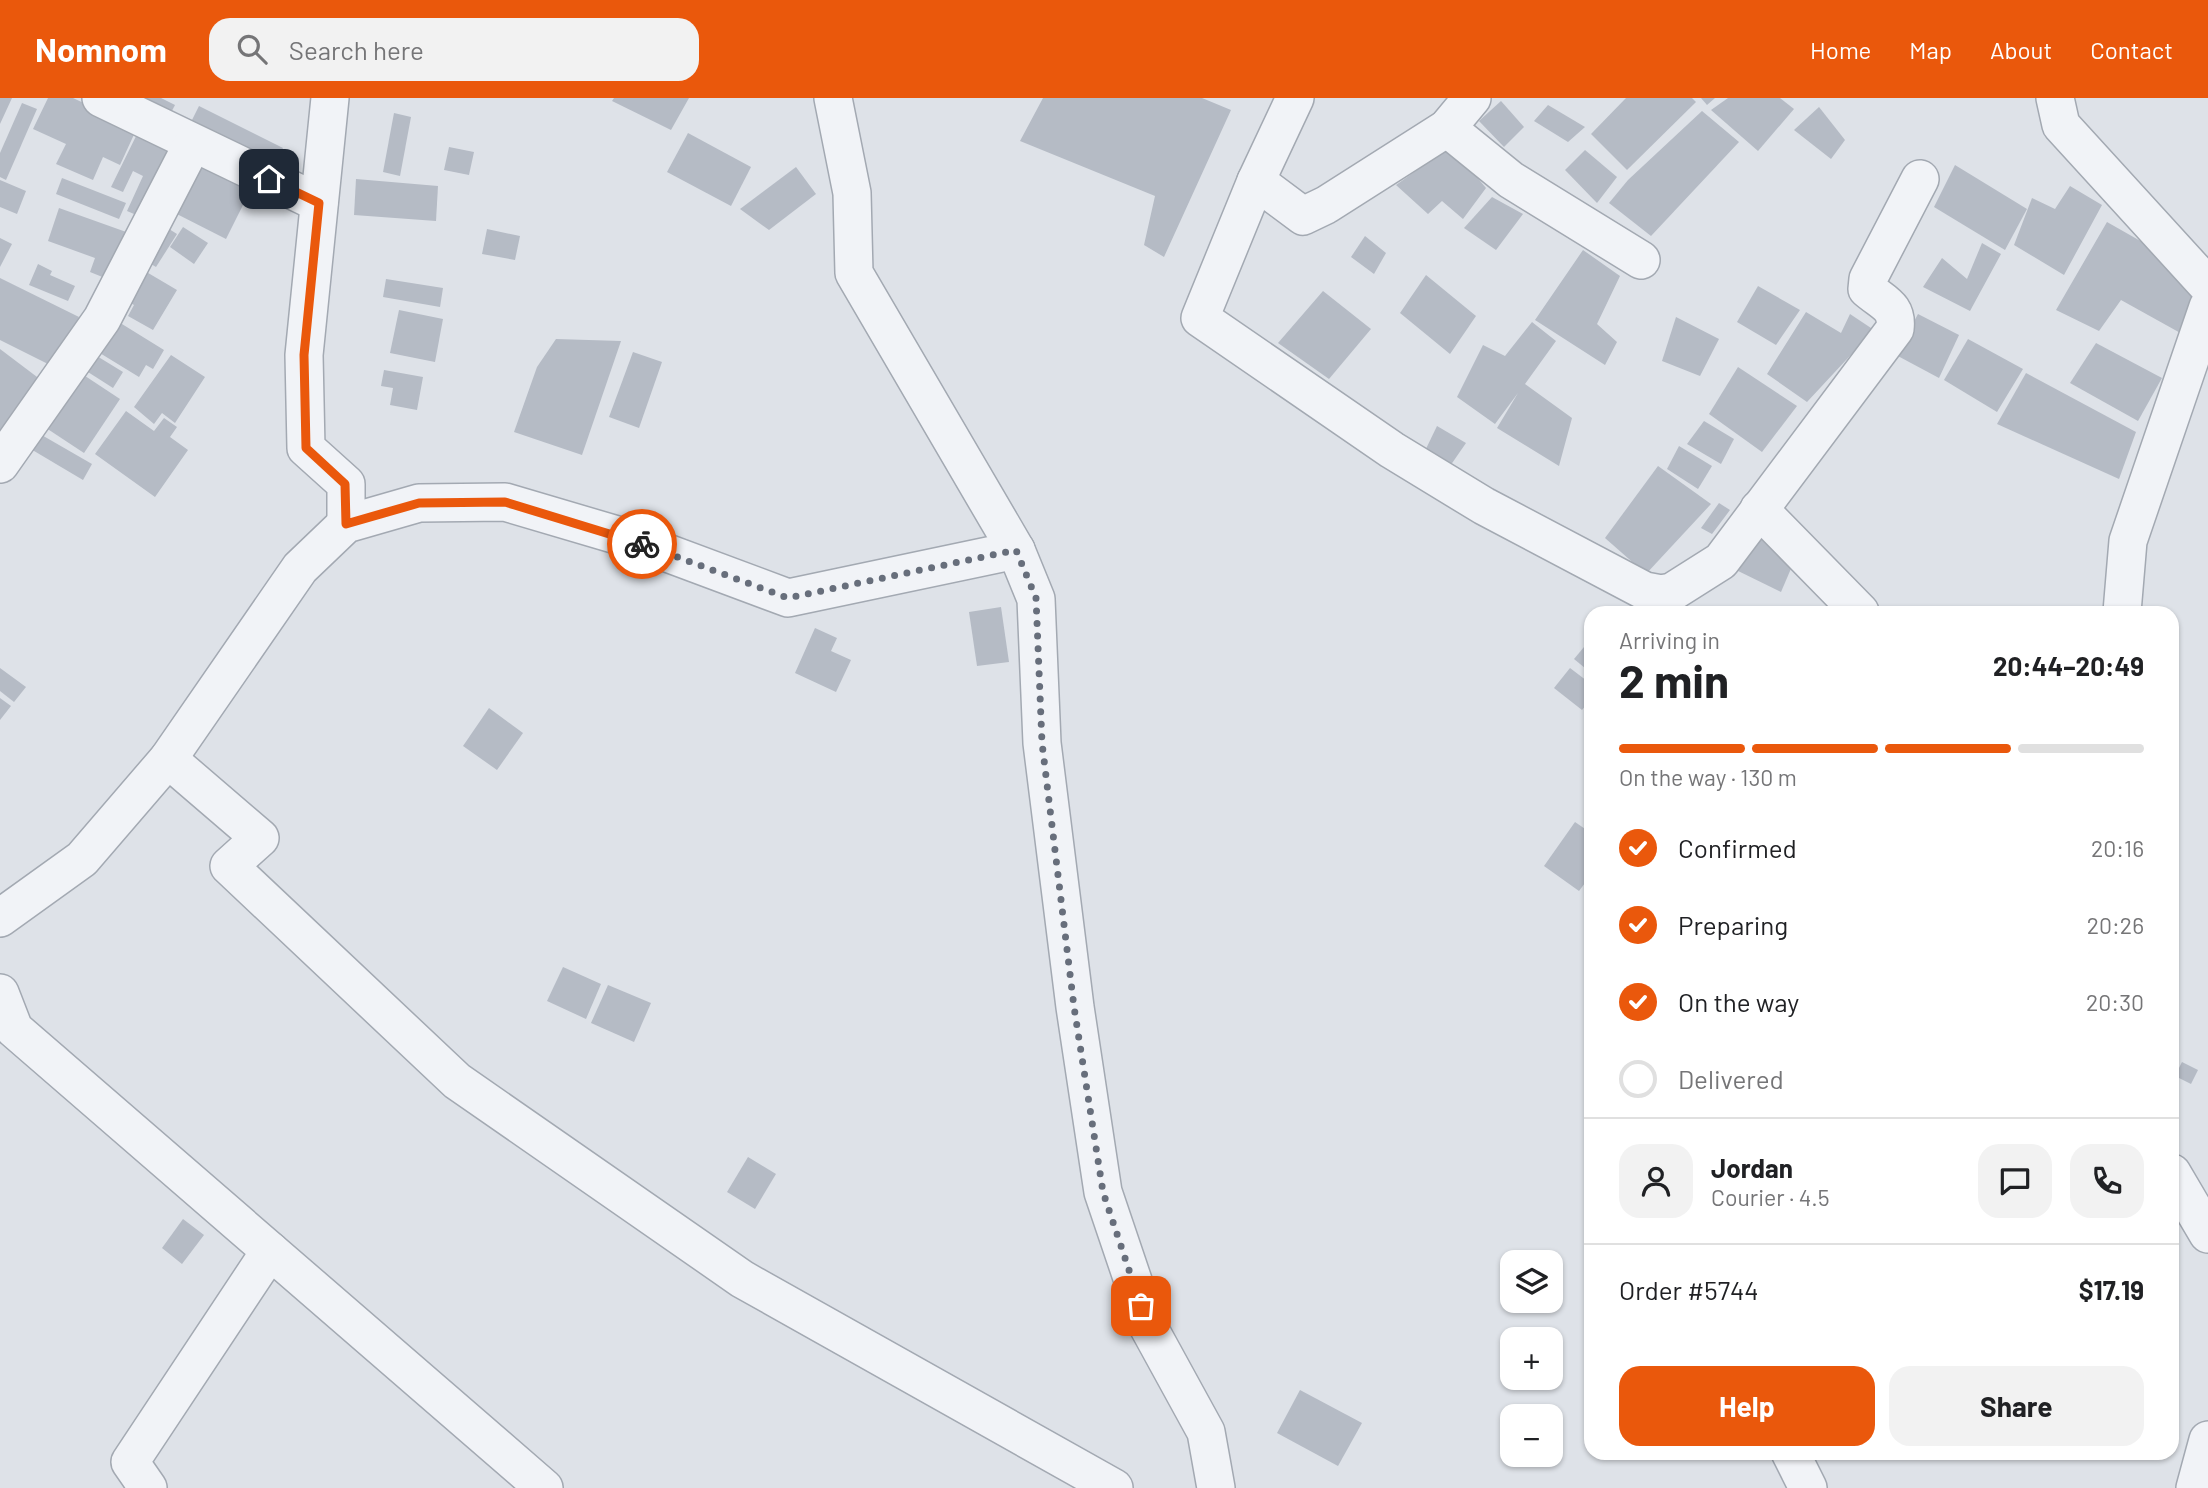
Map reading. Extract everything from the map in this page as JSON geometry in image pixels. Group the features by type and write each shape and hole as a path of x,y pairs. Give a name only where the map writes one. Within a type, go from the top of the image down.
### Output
{"street":[{"path":"101,98 319,203"},
{"path":"330,98 304,355 306,448 345,505"},
{"path":"833,98 852,193 853,273 1016,550 1036,598 1042,743 1074,1007 1103,1192 1149,1328 1206,1432 1216,1488"},
{"path":"1295,98 1256,181 1200,318 1392,450 1484,506 1645,591 1661,594 1672,592 1721,561 1895,329 1897,317 1893,310 1867,289 1868,279 1920,179"},
{"path":"1256,181 1303,216 1447,128 1472,98"},
{"path":"2055,98 2061,125 2208,286"},
{"path":"1447,128 1511,180 1641,260"},
{"path":"0,464 102,319 193,144"},
{"path":"2123,606 2128,541 2208,307"},
{"path":"345,505 505,502 627,538 788,598 1016,550"},
{"path":"0,918 82,859 168,759 345,505"},
{"path":"1759,509 1854,606"},
{"path":"168,759 260,838 229,866 457,1081 742,1279 1114,1488"},
{"path":"0,993 13,1029 544,1488"},
{"path":"2179,1185 2208,1234"},
{"path":"148,1488 130,1462 270,1251"},
{"path":"2195,1488 2208,1440"},
{"path":"1794,1460 1808,1488"}],"building":[{"path":"0,98 12,98 0,124"},
{"path":"48,98 73,98 137,128 120,165 103,157 93,180 56,164 66,144 33,129"},
{"path":"105,98 161,98 175,105 164,126"},
{"path":"614,98 689,98 671,130 612,101"},
{"path":"1043,98 1202,98 1231,110 1164,257 1144,245 1155,196 1020,141"},
{"path":"1626,98 1692,98 1696,102 1627,170 1591,134"},
{"path":"1701,98 1715,98 1707,105"},
{"path":"1728,98 1780,98 1794,109 1758,151 1711,110"},
{"path":"1501,101 1524,127 1504,147 1479,121"},
{"path":"22,103 37,109 6,180 0,177 0,153"},
{"path":"1548,105 1585,127 1568,142 1534,121"},
{"path":"199,106 283,148 270,175 185,134"},
{"path":"1819,107 1845,140 1831,159 1794,130"},
{"path":"1702,111 1739,142 1651,236 1609,203 1628,180"},
{"path":"394,113 411,117 400,176 383,172"},
{"path":"140,128 176,145 141,217 127,211 143,176 133,171 123,192 111,187"},
{"path":"688,133 751,167 731,206 667,172"},
{"path":"1451,146 1486,188 1463,219 1442,201 1428,214 1396,185"},
{"path":"449,147 474,152 469,175 444,170"},
{"path":"1585,150 1617,177 1597,203 1565,170"},
{"path":"193,158 252,187 226,239 167,209"},
{"path":"1955,165 2027,209 2005,250 1934,207"},
{"path":"796,167 816,194 769,230 740,209"},
{"path":"62,178 126,203 119,219 56,194"},
{"path":"356,179 438,186 436,221 354,215"},
{"path":"0,180 26,191 17,214 0,207"},
{"path":"2070,186 2102,205 2064,275 2014,245 2032,198 2055,209"},
{"path":"1492,197 1523,214 1496,250 1464,228"},
{"path":"59,208 129,233 122,251 111,260 105,278 90,272 95,258 48,241"},
{"path":"2107,222 2151,247 2193,291 2184,335 2121,300 2099,331 2056,310"},
{"path":"161,224 177,234 156,267 141,258"},
{"path":"183,227 208,243 194,264 170,247"},
{"path":"487,229 520,236 515,260 482,254"},
{"path":"1365,236 1386,253 1374,274 1351,257"},
{"path":"0,238 12,244 0,267"},
{"path":"1982,243 2001,254 1970,311 1923,287 1942,258 1967,279"},
{"path":"1583,250 1620,276 1597,324 1617,342 1605,365 1535,320"},
{"path":"38,264 52,271 50,275 75,286 68,301 29,285"},
{"path":"138,267 177,290 153,330 128,316 134,305 121,297"},
{"path":"1426,275 1476,316 1450,354 1400,313"},
{"path":"0,278 79,317 54,367 0,340"},
{"path":"386,279 443,288 440,307 383,297"},
{"path":"1758,286 1800,310 1776,345 1737,322"},
{"path":"1323,291 1371,329 1329,379 1278,343"},
{"path":"399,310 443,319 435,362 390,353"},
{"path":"1806,312 1841,333 1850,314 1874,330 1807,402 1767,374"},
{"path":"1918,314 1959,335 1939,378 1896,355"},
{"path":"109,316 164,350 153,369 146,365 139,377 90,347"},
{"path":"1676,317 1719,339 1700,376 1662,361"},
{"path":"1532,322 1556,341 1525,384 1572,418 1559,466 1497,428 1518,393 1495,424 1457,397 1483,345 1505,356"},
{"path":"556,339 621,341 582,455 514,432 537,367"},
{"path":"1968,339 2023,369 1997,412 1944,380"},
{"path":"2096,343 2162,378 2138,421 2070,383"},
{"path":"0,349 45,383 0,440"},
{"path":"87,350 123,372 113,388 77,365"},
{"path":"633,352 662,362 639,428 609,417"},
{"path":"171,355 205,377 175,423 162,413 154,424 134,407"},
{"path":"1738,367 1797,406 1762,452 1709,414"},
{"path":"73,368 120,399 84,453 37,422"},
{"path":"384,370 423,377 417,410 390,405 393,388 381,386"},
{"path":"2026,373 2136,432 2119,479 1997,424"},
{"path":"126,411 154,431 164,418 177,427 170,437 188,450 155,497 95,454"},
{"path":"1704,421 1734,439 1721,464 1687,444"},
{"path":"1437,426 1466,443 1448,469 1423,455"},
{"path":"33,430 92,464 83,480 24,445"},
{"path":"1679,446 1712,466 1698,489 1667,469"},
{"path":"1658,466 1711,504 1646,574 1605,538"},
{"path":"1719,503 1730,510 1712,534 1701,528"},
{"path":"1756,530 1796,557 1781,592 1732,568"},
{"path":"1001,607 1009,662 977,666 969,612"},
{"path":"815,628 837,638 831,651 851,660 836,692 795,673"},
{"path":"1584,647 1584,667 1574,659"},
{"path":"0,668 26,687 14,702 0,691"},
{"path":"1570,668 1584,679 1584,708 1582,710 1554,688"},
{"path":"0,698 11,706 0,720"},
{"path":"489,708 523,733 497,770 463,746"},
{"path":"1575,822 1584,828 1584,884 1579,891 1544,866"},
{"path":"563,967 601,984 586,1019 547,1001"},
{"path":"608,985 651,1003 634,1042 591,1023"},
{"path":"2182,1062 2198,1070 2191,1084 2179,1078"},
{"path":"748,1157 776,1174 755,1209 727,1192"},
{"path":"183,1219 204,1235 182,1264 162,1248"},
{"path":"1300,1390 1362,1423 1338,1466 1277,1433"}],"way so far":[{"path":"642,544 788,598 1016,550 1036,598 1042,743 1074,1007 1103,1192 1141,1306"}],"route":[{"path":"269,179 319,203 304,355 306,448 345,484 346,524 419,503 505,502 642,544"}]}
